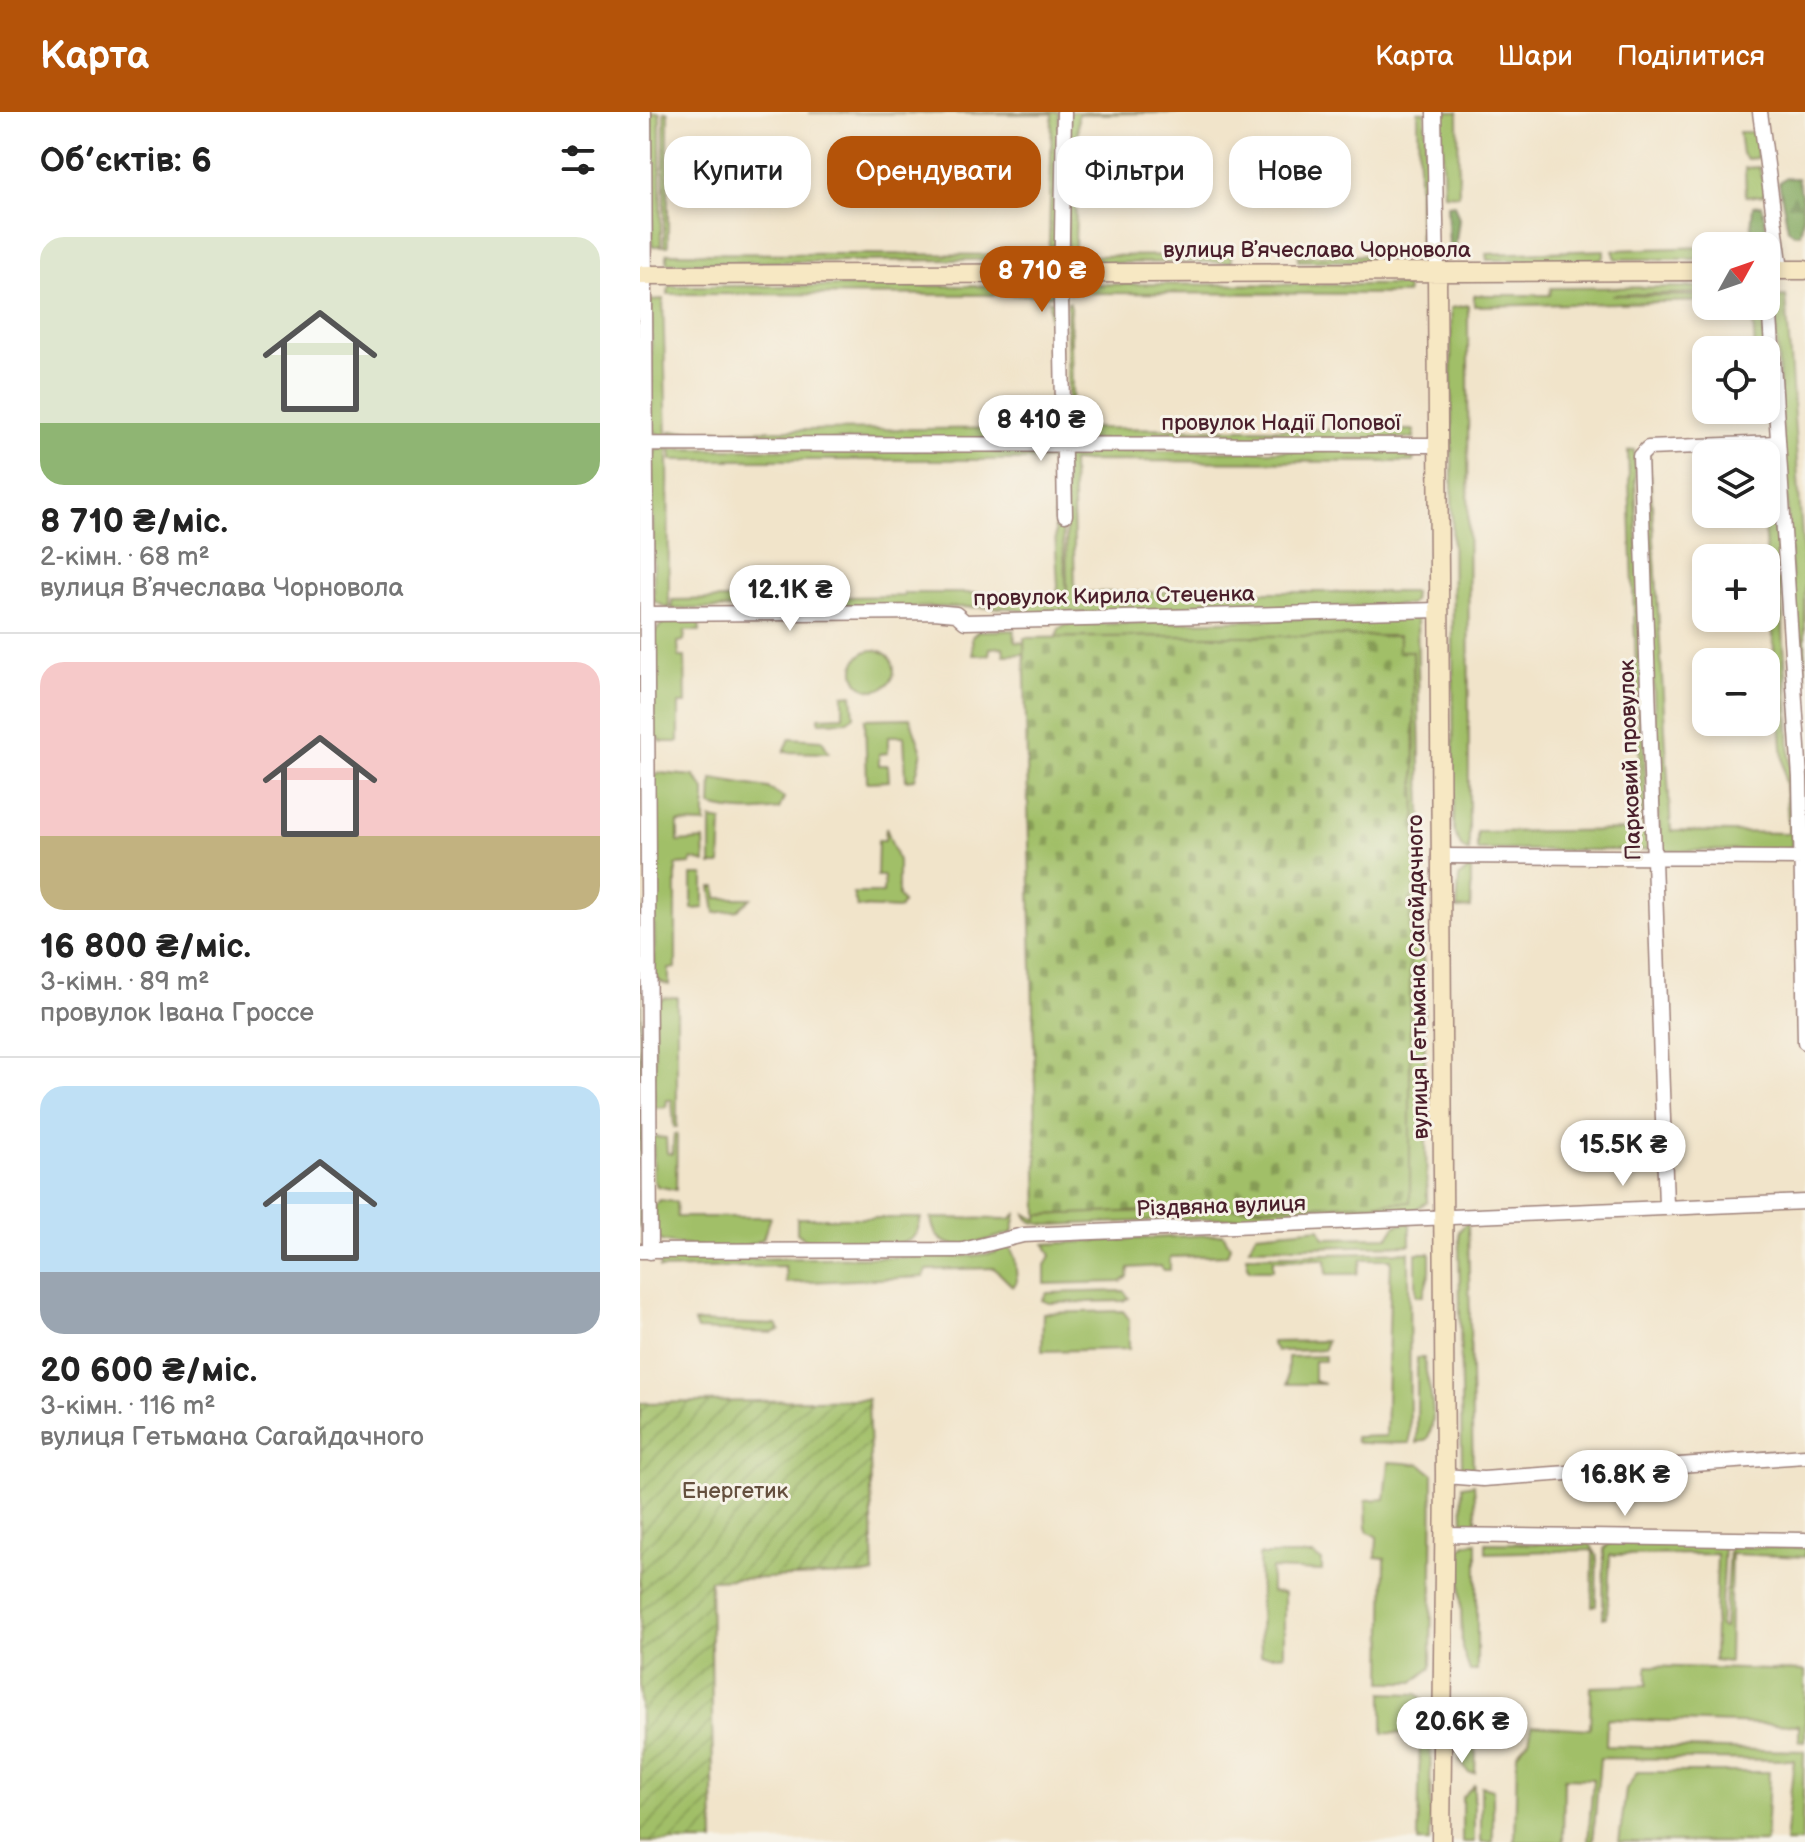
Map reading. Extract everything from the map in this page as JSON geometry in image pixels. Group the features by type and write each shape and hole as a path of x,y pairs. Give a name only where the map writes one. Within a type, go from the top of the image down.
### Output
{"main road":[{"path":"1780,270 1805,270"},
{"name":"вулиця Вʼячеслава Чорновола","path":"642,275 1692,271"},
{"name":"вулиця Гетьмана Сагайдачного","path":"1437,274 1445,1476 1441,1842"}],"street":[{"path":"644,112 642,275 647,614 645,1251"},
{"path":"1064,112 1062,444 1065,515"},
{"name":"вулиця Гетьмана Сагайдачного","path":"1434,112 1437,274"},
{"path":"1760,112 1768,232"},
{"path":"1773,320 1777,440"},
{"name":"провулок Надії Попової","path":"645,444 1438,445"},
{"name":"Парковий провулок","path":"1666,1205 1640,452 1648,448 1692,446"},
{"path":"1780,487 1800,778 1805,1042"},
{"name":"провулок Кирила Стеценка","path":"647,614 934,612 956,614 965,622 1439,610"},
{"path":"1439,856 1802,858"},
{"name":"Різдвяна вулиця","path":"645,1251 963,1250 1023,1235 1666,1205 1805,1202"},
{"path":"1445,1476 1483,1479 1805,1456"},
{"path":"1445,1535 1805,1540"}],"green space":[{"path":"651,112 660,112 661,246 652,246"},
{"path":"664,112 668,112 668,136 664,136"},
{"path":"1059,112 1057,244 1049,248 1052,114 808,113"},
{"path":"1069,112 1289,112 1078,114 1078,136 1069,136"},
{"path":"1418,112 1425,112 1427,250 1420,250"},
{"path":"1441,112 1458,112 1459,195 1444,194"},
{"path":"1739,132 1752,132 1757,136 1757,158 1747,159 1742,154"},
{"path":"1759,167 1766,195 1746,197 1745,168"},
{"path":"1785,178 1797,178 1799,184 1803,214 1800,233 1794,234 1788,229 1779,183"},
{"path":"1454,204 1459,219 1455,248 1449,245 1447,205"},
{"path":"1762,205 1766,232 1752,232 1753,206"},
{"path":"664,208 668,208 668,246 664,246"},
{"path":"1068,208 1076,208 1075,248 1067,248"},
{"path":"1692,247 1692,259 1616,259 1613,250"},
{"path":"1604,250 1604,257 1600,260 1487,260 1486,254"},
{"path":"667,253 1051,255 1051,259 667,263"},
{"path":"1231,255 1232,262 1077,263 1071,256"},
{"path":"1409,255 1410,261 1298,261 1298,256"},
{"path":"1069,284 1406,285 1407,294 1069,293"},
{"path":"669,286 1057,286 1058,295 668,294"},
{"path":"1692,287 1692,293 1611,295 1692,296 1692,301 1474,306 1474,295 1550,295 1551,288"},
{"path":"1780,296 1786,296 1805,583 1805,786 1780,392 1780,336 1776,336 1775,320 1780,320"},
{"path":"663,299 667,439 652,430 651,300"},
{"path":"1049,301 1058,301 1059,433 1052,440 670,440 670,431 1050,428 1053,394"},
{"path":"1067,302 1070,302 1073,428 1414,430 1414,438 1072,440 1068,436"},
{"path":"1468,305 1469,852 1462,848 1454,832 1451,308"},
{"path":"1753,320 1763,320 1764,336 1754,336"},
{"path":"658,449 668,449 669,609 654,601 652,455"},
{"path":"671,449 1051,450 1057,457 1067,594 1065,460 1068,451 1415,451 1413,462 1072,461 1075,592 1414,592 1413,601 1409,605 1033,614 1009,608 967,607 672,609 672,600 904,596 904,593 1057,593 1058,586 1051,460 672,460"},
{"path":"1634,450 1648,850 1477,850 1477,832 1642,830 1628,451"},
{"path":"1649,454 1671,831 1789,833 1780,723 1780,648 1774,648 1773,632 1780,632 1780,580 1792,845 1789,850 1666,851 1661,846 1658,809 1645,455"},
{"path":"1764,528 1777,528 1778,544 1765,544"},
{"path":"1411,616 1417,619 1422,862 1416,864 1413,651 1399,651 1345,636 1056,638 1059,629 1066,625"},
{"path":"666,619 699,622 700,631 685,631 684,641 678,642 679,657 685,657 686,704 679,704 679,742 662,742 653,734 654,633"},
{"path":"1014,630 1015,642 1024,643 1025,654 1004,655 1003,647 990,648 989,655 973,655 972,637 978,631"},
{"path":"1399,636 1399,651 1413,651 1417,890 1410,900 1410,1202 1038,1215 1024,638"},
{"path":"874,650 888,656 894,670 888,684 874,690 860,684 854,670 860,656"},
{"path":"852,694 854,716 847,721 819,722 819,717 843,716 843,695"},
{"path":"910,718 922,752 915,779 906,780 904,736 888,736 888,753 879,754 879,765 888,765 889,781 867,782 865,719"},
{"path":"790,738 822,740 829,753 784,752"},
{"path":"659,773 694,776 705,790 705,824 678,823 678,842 704,840 705,863 692,859 691,864 676,865 676,968 669,969 669,985 659,981 655,974 652,780"},
{"path":"712,779 768,788 784,798 779,809 770,810 737,811 711,806"},
{"path":"711,819 722,821 720,865 711,865"},
{"path":"886,827 898,861 898,896 903,903 899,909 857,907 853,893 883,893 884,876 877,876 878,840 885,840"},
{"path":"640,844 643,1216 640,1228"},
{"path":"1471,867 1471,908 1457,909 1459,877"},
{"path":"692,875 704,875 704,908 692,909"},
{"path":"1417,876 1422,876 1427,1202 1412,1211 1049,1225 1030,1220 1026,1214 1038,1220 1038,1215 1078,1213 1409,1202 1410,900 1417,890"},
{"path":"711,887 716,887 717,898 751,898 738,910 715,913"},
{"path":"677,997 677,1127 674,1127 672,1100 667,1100 666,1107 654,1108 655,1005 664,998"},
{"path":"674,1134 677,1134 676,1190 657,1186 654,1180 653,1137 666,1138 667,1153 672,1154"},
{"path":"660,1200 676,1202 677,1217 770,1217 763,1239 752,1244 726,1248 686,1245 661,1241 655,1231 655,1205"},
{"path":"1016,1214 1012,1233 962,1245 942,1240 935,1232 931,1218 1010,1219"},
{"path":"797,1218 921,1218 916,1234 909,1240 872,1247 806,1240 797,1233"},
{"path":"1468,1221 1473,1474 1462,1470 1459,1231"},
{"path":"1410,1223 1410,1245 1249,1248 1256,1234 1320,1228 1324,1238 1388,1237 1396,1225"},
{"path":"1223,1234 1230,1246 1227,1255 1170,1257 1170,1270 1162,1270 1161,1266 1129,1268 1128,1277 1121,1282 1045,1284 1045,1265 1051,1256 1045,1244"},
{"path":"1009,1245 1015,1258 1017,1281 1013,1287 994,1268 927,1270 924,1277 786,1283 785,1266 659,1269 661,1260 970,1256 994,1253"},
{"path":"1409,1252 1410,1443 1356,1442 1355,1437 1386,1436 1391,1259 1362,1259 1357,1274 1327,1274 1326,1259 1273,1260 1273,1270 1249,1270 1246,1256"},
{"path":"1416,1253 1430,1253 1430,1271 1423,1296 1416,1296"},
{"path":"1124,1291 1129,1298 1124,1301 1049,1303 1042,1300 1047,1293"},
{"path":"1123,1311 1129,1319 1129,1349 1042,1351 1043,1313"},
{"path":"694,1322 777,1325 780,1330 772,1333 697,1330"},
{"path":"1326,1341 1324,1350 1277,1351 1272,1345 1272,1342"},
{"path":"1325,1356 1325,1361 1314,1361 1314,1381 1325,1384 1287,1384 1288,1357"},
{"path":"1417,1358 1424,1358 1433,1419 1427,1439 1417,1443"},
{"name":"Енергетик","path":"868,1399 874,1574 710,1580 714,1842 640,1842 640,1403"},
{"path":"1389,1462 1420,1464 1433,1474 1431,1668 1413,1682 1383,1682 1385,1558 1376,1557 1377,1537 1367,1531 1366,1500 1385,1499"},
{"path":"1474,1484 1477,1529 1468,1529 1463,1523 1462,1486"},
{"path":"1477,1542 1477,1671 1470,1671 1462,1648 1460,1550 1466,1544"},
{"path":"1486,1543 1590,1544 1597,1555 1596,1605 1592,1606 1593,1550 1486,1553"},
{"path":"1610,1543 1724,1545 1720,1627 1724,1628 1729,1547 1805,1548 1805,1557 1731,1554 1729,1662 1714,1660 1717,1554 1610,1555 1607,1617 1603,1618 1604,1549"},
{"path":"1259,1555 1313,1555 1322,1561 1322,1571 1271,1569 1271,1592 1284,1593 1284,1655 1261,1655"},
{"path":"1647,1666 1805,1671 1805,1741 1799,1741 1799,1725 1607,1719 1606,1746 1804,1751 1802,1842 1785,1842 1794,1760 1600,1758 1593,1842 1588,1842 1593,1779 1564,1778 1563,1842 1515,1842 1517,1753 1529,1740 1532,1725 1590,1729 1591,1687 1647,1685"},
{"path":"1383,1693 1417,1694 1431,1706 1430,1842 1418,1842 1420,1734 1383,1733"},
{"path":"1469,1724 1477,1724 1475,1773 1468,1772 1460,1760"},
{"path":"1637,1772 1769,1772 1766,1842 1619,1842 1626,1790"},
{"path":"1474,1785 1474,1842 1462,1842 1462,1797"},
{"path":"1481,1786 1493,1789 1493,1842 1481,1842"}]}
